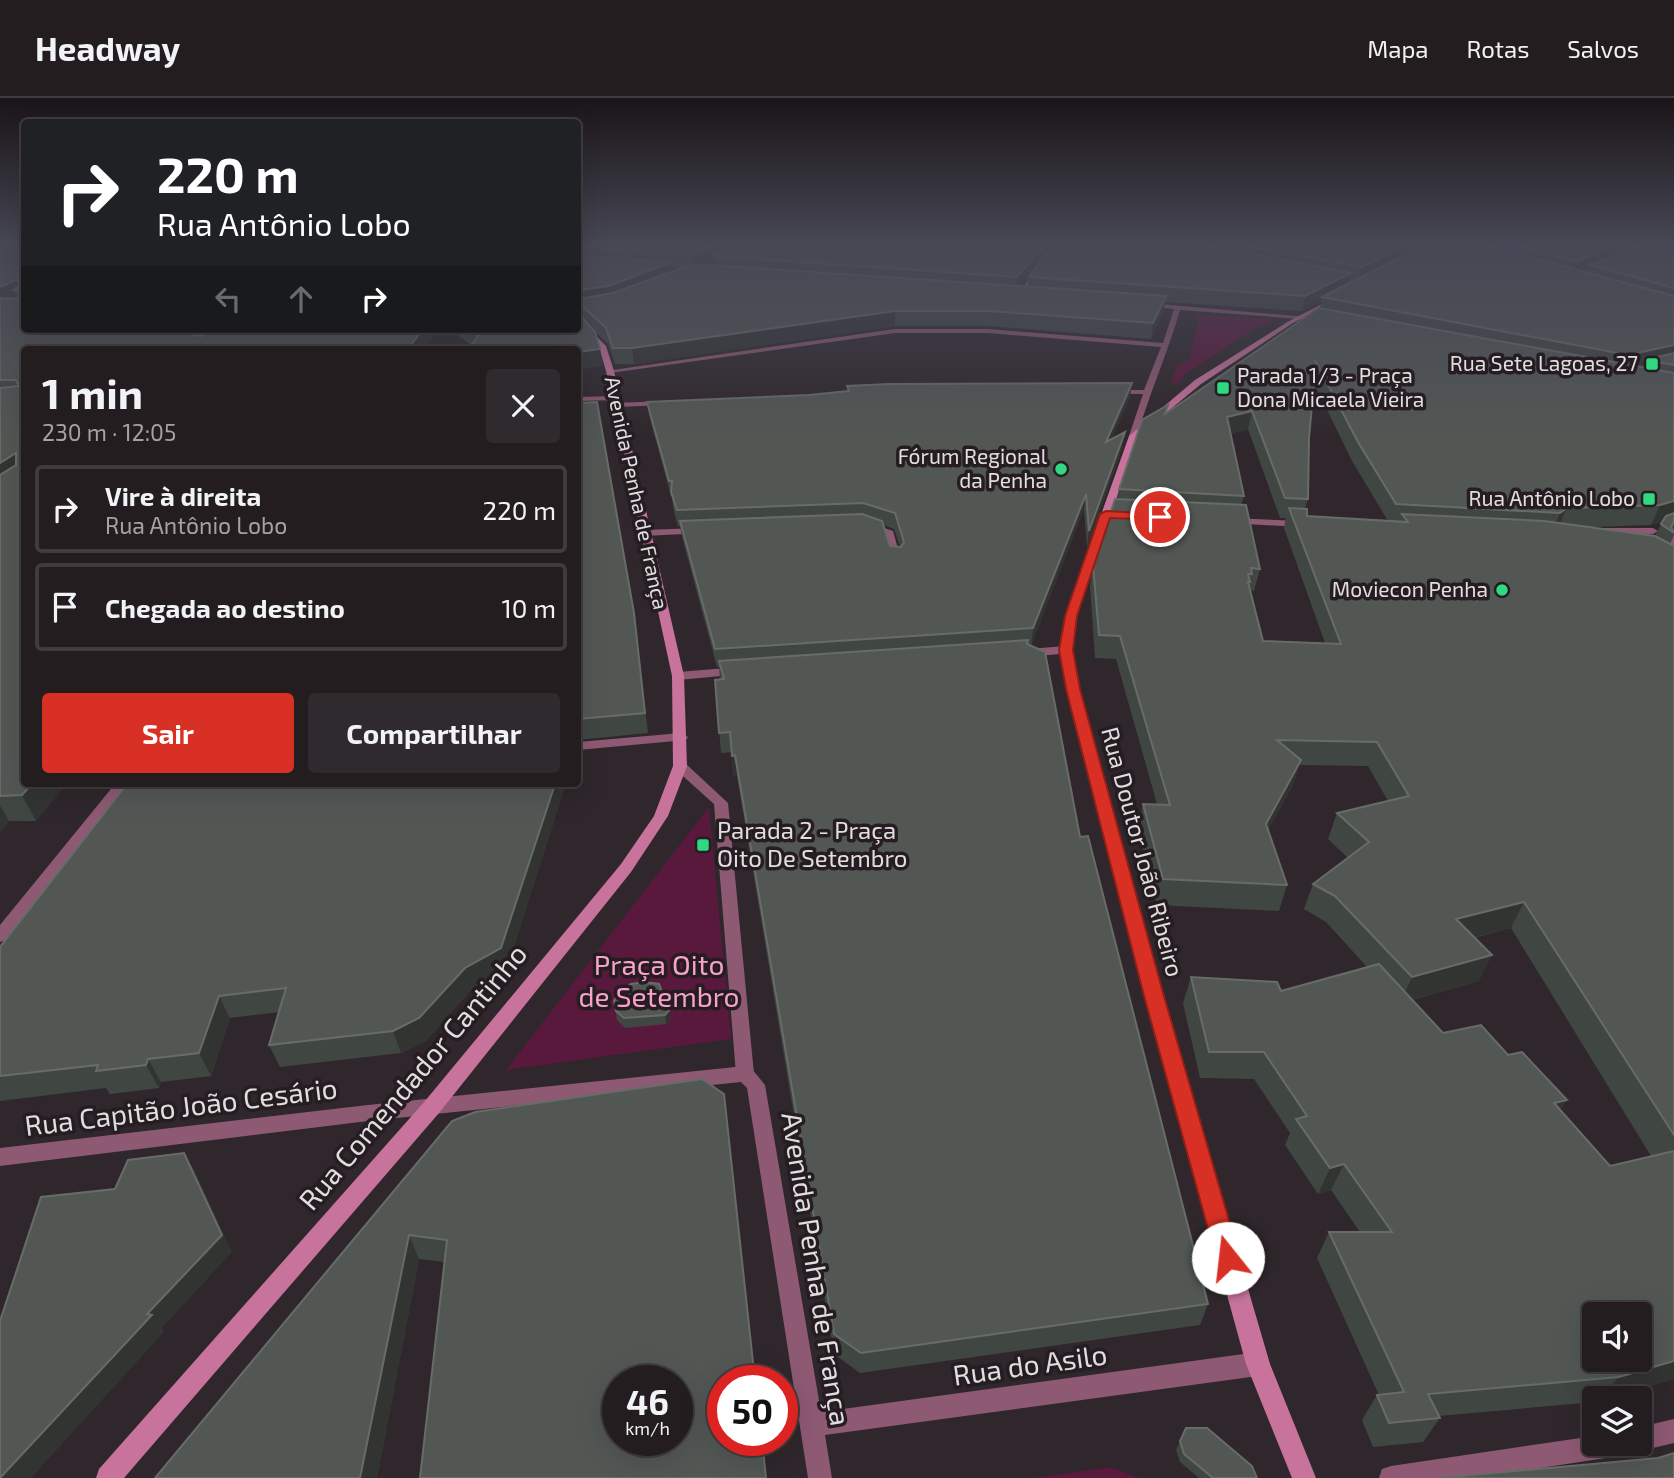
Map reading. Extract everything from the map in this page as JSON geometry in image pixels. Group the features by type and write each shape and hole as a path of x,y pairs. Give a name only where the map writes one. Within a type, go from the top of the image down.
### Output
{"main road":[{"path":"1133,436 1198,382 1317,308"},
{"name":"Avenida Penha de França","path":"581,323 602,346 610,371 643,533 678,676"},
{"name":"Rua Doutor João Ribeiro","path":"1133,436 1071,616 1066,650 1073,689 1161,1022 1258,1364 1304,1478"},
{"name":"Rua Comendador Cantinho","path":"108,1478 432,1107 626,868 661,816 680,766 678,676"}],"street":[{"path":"1133,436 1144,392 1167,345 1178,308"},
{"path":"1197,308 1325,319"},
{"path":"610,371 908,330 989,331 1167,345"},
{"path":"1105,392 1144,392"},
{"path":"581,399 679,402"},
{"path":"1106,514 1120,515"},
{"path":"1217,520 1314,525"},
{"path":"862,524 876,526 889,533 896,559"},
{"path":"1643,546 1644,538 1666,526"},
{"path":"643,533 713,530"},
{"path":"1589,532 1653,531"},
{"path":"1674,538 1668,549 1674,556"},
{"path":"1661,560 1674,567"},
{"path":"1011,654 1066,650"},
{"path":"678,676 749,671"},
{"path":"581,746 681,737"},
{"name":"Avenida Penha de França","path":"680,766 721,803 745,1074 756,1085 820,1478"},
{"path":"0,936 120,787"},
{"name":"Rua Capitão João Cesário","path":"0,1157 745,1074"},
{"name":"Rua do Asilo","path":"811,1425 1258,1364"},
{"path":"1652,1436 1674,1431"},
{"path":"1391,1478 1582,1450"}],"green space":[{"path":"1195,315 1268,319 1273,322 1258,327 1183,375 1184,379 1175,385 1171,383 1178,364 1189,360 1199,320"},
{"name":"Praça Oito de Setembro","path":"709,807 731,1039 506,1070"},
{"path":"1111,1467 1139,1478 1035,1478"}],"building":[{"path":"0,308 21,308 21,333 190,333 201,336 205,333 420,333 410,346 21,346 21,787 29,787 22,795 0,796 0,475 16,465 16,453 0,463 0,388 19,386 16,380 0,380"},
{"path":"585,308 1160,308 1153,323 989,311 895,311 632,348 613,348 606,328"},
{"path":"1321,308 1674,373 1674,501 1660,505 1567,508 1560,513 1396,504 1358,442 1316,362 1309,438 1308,499 1285,498 1252,411 1227,417 1244,496 1119,489 1142,420 1168,405 1165,414"},
{"path":"1382,308 1674,308 1674,345 1628,355"},
{"path":"581,316 595,332 600,349 581,352 581,346 471,346 478,336 474,333 581,333"},
{"path":"1674,353 1674,365 1646,360"},
{"path":"1132,383 1106,442 1125,432 1089,531 1086,494 1033,628 715,649 680,521 862,514 882,521 890,546 901,547 904,542 895,513 863,503 677,510 671,492 672,481 669,481 647,402 809,395 849,391 847,386 889,384"},
{"path":"597,402 634,613 645,713 581,719 581,403"},
{"path":"1115,499 1246,505 1260,569 1251,568 1252,574 1248,574 1248,582 1263,641 1341,644 1289,508 1307,509 1307,516 1408,522 1402,514 1544,521 1655,536 1674,546 1674,1135 1524,902 1456,919 1492,955 1412,977 1335,896 1313,884 1369,842 1337,813 1409,796 1377,742 1277,740 1301,760 1266,824 1287,885 1163,879 1143,804 1170,805 1120,636 1099,635 1093,565"},
{"path":"1674,513 1671,527 1674,533 1661,524 1666,516"},
{"path":"1028,640 1027,644 1045,652 1080,837 1088,836 1208,1304 861,1353 834,1334 735,755 732,756 730,732 719,733 715,680 724,679 719,661"},
{"path":"125,787 554,787 501,948 465,968 419,1018 393,1031 269,1045 286,988 219,996 199,1053 148,1059 146,1065 96,1071 98,1065 0,1076 0,947"},
{"path":"1379,964 1443,1033 1481,1025 1508,1055 1522,1052 1567,1100 1554,1103 1610,1166 1674,1151 1674,1361 1652,1367 1652,1302 1582,1302 1582,1372 1636,1372 1619,1377 1428,1394 1440,1418 1389,1423 1377,1395 1404,1392 1329,1232 1392,1232 1344,1164 1330,1168 1296,1119 1307,1116 1264,1052 1209,1052 1191,977 1277,982 1281,991"},
{"path":"631,984 659,984 669,1010 665,1015 624,1018 616,1011 614,1001 619,991"},
{"path":"702,1079 724,1094 753,1365 707,1365 707,1456 764,1456 766,1478 420,1478 447,1240 409,1235 360,1478 155,1478 452,1121 475,1112"},
{"path":"184,1153 222,1235 147,1314 152,1315 0,1478 0,1321 41,1197 115,1189 128,1160"},
{"path":"1186,1428 1207,1428 1252,1466 1257,1478 1213,1478 1184,1454 1180,1441"},
{"path":"1674,1453 1674,1478 1439,1478 1658,1458"}],"place":[{"name":"Rua Sete Lagoas, 27","path":"1652,364"},
{"name":"Parada 1/3 - Praça Dona Micaela Vieira","path":"1223,388"},
{"name":"Fórum Regional da Penha","path":"1061,469"},
{"name":"Rua Antônio Lobo","path":"1649,499"},
{"name":"Moviecon Penha","path":"1502,590"},
{"name":"Parada 2 - Praça Oito De Setembro","path":"703,845"}],"route":[{"path":"1160,517 1106,514 1071,616 1066,650 1073,689 1154,996 1228,1258"}]}
